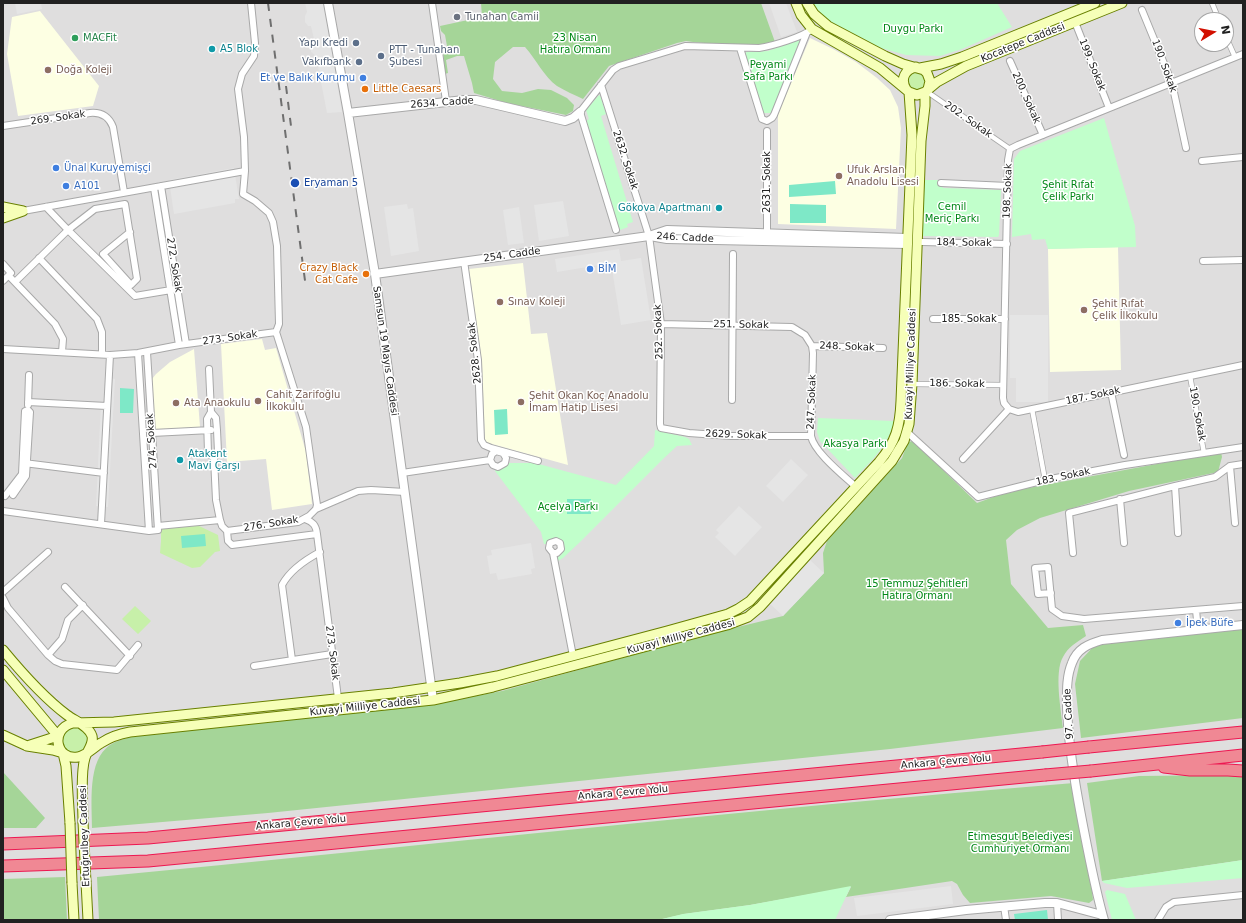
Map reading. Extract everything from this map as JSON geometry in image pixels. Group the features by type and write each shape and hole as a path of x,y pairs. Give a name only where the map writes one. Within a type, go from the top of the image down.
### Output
{"highway":[{"path":"1229,733 1243,728"},
{"name":"Ankara Çevre Yolu","path":"3,844 148,838 1243,732"},
{"path":"3,866 148,861 1045,776 1243,755"},
{"path":"1143,765 1190,770 1243,771"}],"main road":[{"path":"796,3 809,32 880,68 907,91 917,95 926,91 930,85 929,77 924,70 903,64 885,56 828,26 814,14 807,3"},
{"name":"Kocatepe Caddesi","path":"918,68 941,64 962,57 1094,3"},
{"name":"Kocatepe Caddesi","path":"926,91 936,82 966,66 1122,3"},
{"path":"907,91 904,86 903,77 908,70 918,68"},
{"name":"Kuvayi Milliye Caddesi","path":"88,752 112,737 130,732 433,700 493,687 736,623 748,617 760,607 892,461 899,451 907,432 912,384 914,241 912,135 907,91"},
{"name":"Kuvayi Milliye Caddesi","path":"78,723 114,722 432,688 497,676 667,631 728,614 738,609 757,594 797,552 888,452 894,441 899,425 914,241 920,141 926,91"},
{"path":"3,207 23,211"},
{"path":"3,218 23,211"},
{"path":"797,552 804,559"},
{"name":"Ertuğrulbey Caddesi","path":"3,650 55,706 87,728 90,732 92,742 84,762 83,773 83,822 88,920"},
{"name":"Ertuğrulbey Caddesi","path":"3,670 58,736 58,745 63,753 66,766 70,823 74,920"},
{"path":"27,746 58,736 60,731 67,724 78,723"},
{"path":"3,735 27,746 53,750 73,758 84,755 88,752"}],"street":[{"path":"251,3 255,43 254,56 242,74 238,88 244,137 245,171 243,194 255,201 269,213 273,222 277,246 279,324 276,332 306,427 317,505 316,509"},
{"name":"Samsun 19 Mayıs Caddesi","path":"328,3 348,113 374,274 433,700"},
{"path":"432,3 446,101"},
{"name":"190. Sokak","path":"1142,10 1172,83 1186,148"},
{"name":"199. Sokak","path":"1075,22 1109,108"},
{"path":"616,230 580,112 613,70 675,48 694,46 751,48 770,46 809,32"},
{"path":"740,48 762,119 767,122 774,115 809,32"},
{"path":"1232,52 1234,58"},
{"name":"198. Sokak","path":"1009,409 1003,400 1003,385 1008,160 1010,149 1243,54"},
{"name":"200. Sokak","path":"1010,61 1043,135"},
{"name":"2632. Sokak","path":"601,85 649,236"},
{"name":"202. Sokak","path":"926,91 1010,149"},
{"name":"2634. Cadde","path":"348,113 446,101 476,100 565,121 573,118 580,112"},
{"name":"269. Sokak","path":"3,126 90,113 100,114 106,117 111,122 113,128 124,192"},
{"name":"2631. Sokak","path":"767,131 767,232"},
{"path":"1202,161 1243,157"},
{"path":"23,211 245,171"},
{"path":"941,183 1008,186"},
{"name":"272. Sokak","path":"161,186 177,289 182,344"},
{"name":"272. Sokak","path":"154,188 170,290 182,344"},
{"path":"15,282 68,230 95,209 125,204 130,232 137,279 131,285 103,254 130,232"},
{"path":"46,206 68,230 135,296 177,289"},
{"name":"246. Cadde","path":"649,236 667,230 767,232 914,241"},
{"name":"246. Cadde","path":"649,236 667,239 914,241"},
{"name":"254. Cadde","path":"374,274 649,236"},
{"name":"252. Sokak","path":"649,236 661,324 661,428"},
{"name":"184. Sokak","path":"914,241 1006,244"},
{"path":"732,400 733,254"},
{"path":"39,258 97,319 102,332 102,354"},
{"path":"1203,261 1243,260"},
{"name":"2628. Sokak","path":"464,261 478,360 481,440 484,445 501,451"},
{"path":"3,264 11,274 9,276 55,324 63,339 62,352"},
{"path":"3,281 9,276"},
{"name":"185. Sokak","path":"933,319 1005,319"},
{"name":"251. Sokak","path":"661,324 792,327 805,335 812,346"},
{"name":"273. Sokak","path":"3,349 110,355 147,352 182,344 276,332"},
{"name":"247. Sokak","path":"812,346 814,363 811,436 814,446 856,488"},
{"name":"248. Sokak","path":"812,346 883,348"},
{"name":"274. Sokak","path":"147,352 158,528"},
{"name":"274. Sokak","path":"138,353 149,531"},
{"path":"101,524 110,355"},
{"name":"187. Sokak","path":"1009,409 1016,412 1032,409 1243,365"},
{"path":"3,511 149,531 158,528 220,520 216,500 214,458 218,452 217,430 216,418 211,412 209,369"},
{"path":"13,495 26,476 25,463 30,412 28,410 29,375"},
{"name":"190. Sokak","path":"1190,376 1204,453"},
{"name":"186. Sokak","path":"912,384 1003,385"},
{"path":"1111,392 1124,455"},
{"path":"28,402 107,406"},
{"path":"963,459 1009,409"},
{"path":"1032,409 1045,480"},
{"path":"211,412 206,419 208,453 214,458"},
{"name":"2629. Sokak","path":"661,428 689,434 731,436 811,436"},
{"path":"152,433 217,430"},
{"name":"183. Sokak","path":"907,432 976,496 983,496 1045,480 1125,465 1243,447"},
{"path":"501,451 506,458 503,465 495,466 491,463 490,456 494,452 501,451 538,461"},
{"path":"402,473 490,460"},
{"path":"25,463 104,473"},
{"path":"5,496 20,478 25,463"},
{"path":"1073,553 1069,513 1120,499 1215,477 1230,466 1243,464"},
{"path":"1230,466 1234,523"},
{"path":"1175,486 1178,533"},
{"name":"276. Sokak","path":"227,531 298,522 305,519 316,509 358,491 370,490 404,492"},
{"path":"1120,499 1124,543"},
{"name":"273. Sokak","path":"305,519 313,523 316,527 338,698"},
{"name":"276. Sokak","path":"220,520 222,526 227,531 228,541 232,545 317,534"},
{"path":"3,592 48,552"},
{"path":"292,660 282,585 304,561 320,552"},
{"path":"553,553 573,656"},
{"path":"1051,593 1038,594 1035,568 1048,567 1051,593 1052,609 1062,616 1084,619 1243,606"},
{"path":"65,587 130,656"},
{"path":"3,598 8,608 48,654 55,661 62,664 117,670 138,645"},
{"path":"48,654 62,639 68,620 83,605"},
{"path":"1196,610 1198,630"},
{"name":"97. Cadde","path":"1103,918 1075,783 1068,724 1067,692 1072,663 1078,652 1088,644 1102,640 1243,626"},
{"path":"254,666 332,654"},
{"path":"1158,920 1166,907 1174,902 1243,895"},
{"path":"890,920 1045,902 1057,904 1103,918"},
{"path":"1057,904 1058,920"},
{"path":"1004,906 1006,920"}],"shaded area":[{"path":"3,3 1243,3 1243,920 3,920"},
{"path":"15,3 41,3 42,9 17,14"},
{"path":"305,3 324,3 342,112 327,113 316,56 311,52 310,42 314,39 311,26 308,26 305,22 307,12"},
{"path":"769,3 786,3 797,32 781,37"},
{"name":"Doğa Koleji","path":"40,11 99,86 93,106 18,116 7,54 12,17"},
{"name":"Ufuk Arslan Anadolu Lisesi","path":"810,38 856,62 877,78 890,90 898,107 901,128 896,229 778,224 778,114"},
{"path":"234,168 239,199 235,199 235,203 174,214 169,180"},
{"path":"563,201 569,236 539,241 534,205"},
{"path":"407,204 408,209 413,208 419,251 391,256 384,207"},
{"path":"519,207 524,243 508,245 503,210"},
{"name":"Şehit Rıfat Çelik İlkokulu","path":"1118,247 1121,370 1050,372 1048,249"},
{"path":"619,249 621,261 641,258 651,320 621,325 611,263 557,272 555,259"},
{"name":"Şehit Okan Koç Anadolu İmam Hatip Lisesi","path":"523,263 531,334 547,333 568,465 485,442 482,363 469,269"},
{"path":"1010,315 1048,315 1048,402 1016,402 1016,378 1010,378"},
{"name":"Cahit Zarifoğlu İlkokulu","path":"262,339 265,350 276,348 306,452 312,504 272,510 266,459 227,462 221,344"},
{"name":"Ata Anaokulu","path":"194,349 200,427 155,430 152,379 170,362"},
{"path":"108,378 115,379 108,507 96,506 101,403 107,399"},
{"path":"791,459 808,475 783,502 766,486"},
{"path":"739,506 762,527 735,556 715,537 719,533 716,530"},
{"path":"531,543 535,568 531,569 532,574 498,580 496,573 490,574 487,556 492,555 491,550"},
{"path":"810,560 824,573 783,616 769,603"},
{"path":"951,886 953,904 857,916 854,898"}],"green space":[{"name":"23 Nisan Hatıra Ormanı","path":"481,3 761,3 775,42 750,47 686,41 677,43 609,66 583,99 560,88 552,82 525,47 513,47 495,62 493,79 502,91 522,93 538,89 551,90 567,98 574,105 573,111 566,115 507,103 474,93 464,56 457,56 446,60 448,73 445,74 443,51 447,46 445,35 441,31 440,26 482,17"},
{"name":"Duygu Parkı","path":"813,3 997,3 1012,27 962,49 940,56 906,55 881,48 824,18"},
{"name":"Peyami Safa Parkı","path":"800,40 800,42 773,113 764,113 762,112 745,53 768,51"},
{"path":"917,72 923,75 926,81 923,87 917,90 911,87 908,81 911,75"},
{"path":"600,95 606,114 601,116 633,222 627,224 628,227 620,230 586,121 589,119 586,110"},
{"name":"Şehit Rıfat Çelik Parkı","path":"1104,118 1135,226 1136,247 1048,249 1045,239 1032,240 1031,234 1012,237 1014,159 1020,151"},
{"name":"Cemil Meriç Parkı","path":"923,180 938,180 943,188 1001,190 998,237 921,236"},
{"path":"835,181 836,194 789,197 789,185"},
{"path":"790,204 826,205 826,223 790,223"},
{"path":"120,388 134,389 133,413 120,413"},
{"path":"507,409 508,434 495,435 494,410"},
{"name":"Akasya Parkı","path":"818,418 894,421 892,430 884,445 855,478 820,441 817,432"},
{"name":"Açelya Parkı","path":"655,430 685,437 689,439 692,445 677,446 579,543 558,561 557,558 562,554 563,550 557,539 548,540 546,544 544,544 541,532 495,471 495,469 507,463 535,463 616,485 654,446"},
{"name":"15 Temmuz Şehitleri Hatıra Ormanı","path":"913,441 977,503 1007,492 1221,452 1222,457 1218,472 1129,491 1040,518 1017,530 1006,540 1011,584 1048,628 1083,625 1086,636 1067,650 1060,664 1059,691 1063,728 890,749 268,813 92,828 92,783 97,761 110,745 123,739 433,704 502,691 709,634 783,616 824,573 823,553 827,541 902,458 908,442"},
{"path":"567,499 591,499 591,514 567,514"},
{"path":"197,525 218,535 220,551 215,552 200,567 192,568 160,553 161,529"},
{"path":"205,534 206,546 182,548 181,536"},
{"path":"135,606 151,621 138,634 122,619"},
{"path":"1243,629 1243,718 1081,738 1075,684 1080,661 1094,646 1117,642"},
{"path":"75,728 84,732 88,741 84,750 75,754 66,750 62,741 66,732"},
{"path":"3,772 45,818 36,828 3,828"},
{"path":"1243,775 1243,860 1102,881 1087,783 1139,776"},
{"name":"Etimesgut Belediyesi Cumhuriyet Ormanı","path":"1074,783 1092,890 1093,900 1089,903 1051,896 970,903 963,895 957,884 952,881 846,897 851,887 750,905 684,914 658,920 99,920 97,877 830,804"},
{"path":"1243,860 1243,878 1127,888 1104,883 1102,881"},
{"path":"65,877 67,920 3,920 3,879"},
{"path":"851,886 835,920 658,920 683,914 750,905"},
{"path":"1107,890 1125,894 1136,920 1112,920 1105,892"},
{"path":"1047,910 1048,920 1015,920 1014,914"}],"railway":[{"path":"268,3 306,288"},
{"path":"286,86 291,126"}],"place":[{"name":"Tunahan Camii","path":"457,17"},
{"name":"MACFit","path":"75,38"},
{"name":"Yapı Kredi","path":"356,43"},
{"name":"A5 Blok","path":"212,49"},
{"name":"PTT - Tunahan Şubesi","path":"381,56"},
{"name":"Vakıfbank","path":"359,62"},
{"name":"Doğa Koleji","path":"48,70"},
{"name":"Et ve Balık Kurumu","path":"363,78"},
{"name":"Little Caesars","path":"365,89"},
{"name":"Ünal Kuruyemişçi","path":"56,168"},
{"name":"Ufuk Arslan Anadolu Lisesi","path":"839,176"},
{"name":"Eryaman 5","path":"295,183"},
{"name":"A101","path":"66,186"},
{"name":"Gökova Apartmanı","path":"719,208"},
{"name":"BİM","path":"590,269"},
{"name":"Crazy Black Cat Cafe","path":"366,274"},
{"name":"Sınav Koleji","path":"500,302"},
{"name":"Şehit Rıfat Çelik İlkokulu","path":"1084,310"},
{"name":"Cahit Zarifoğlu İlkokulu","path":"258,401"},
{"name":"Şehit Okan Koç Anadolu İmam Hatip Lisesi","path":"521,402"},
{"name":"Ata Anaokulu","path":"176,403"},
{"name":"Atakent Mavi Çarşı","path":"180,460"},
{"name":"İpek Büfe","path":"1178,623"}]}
